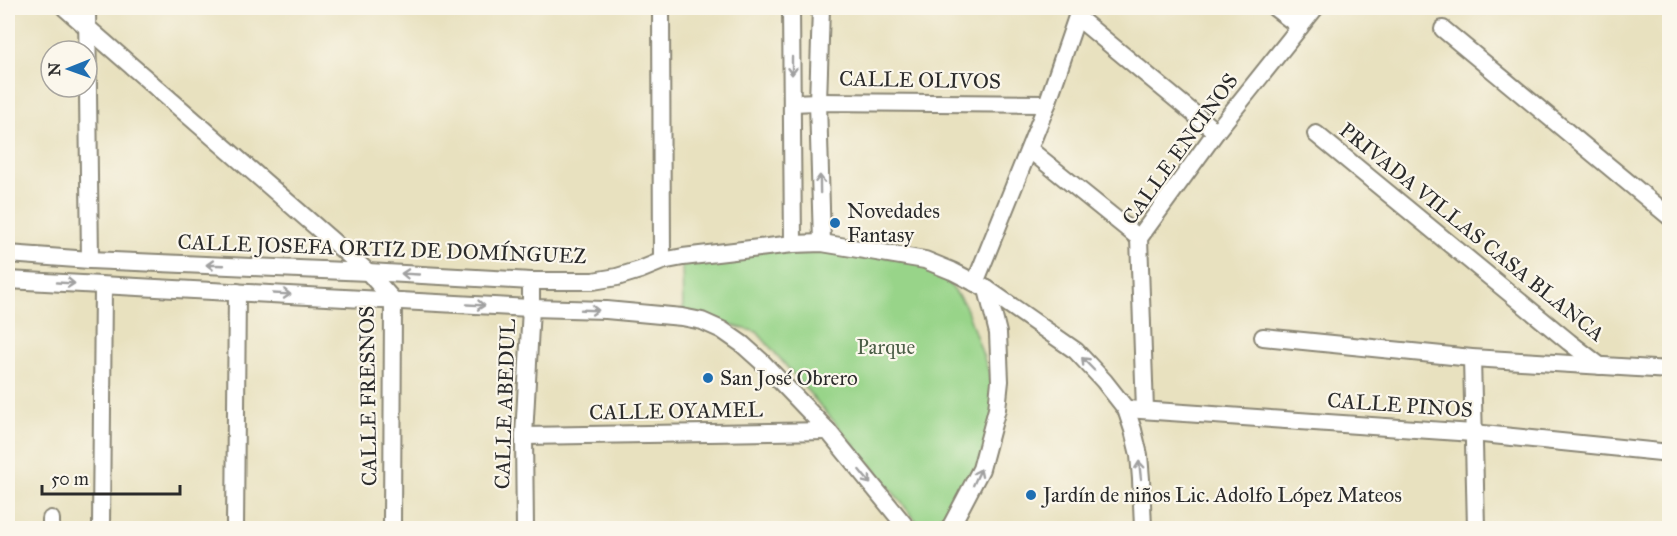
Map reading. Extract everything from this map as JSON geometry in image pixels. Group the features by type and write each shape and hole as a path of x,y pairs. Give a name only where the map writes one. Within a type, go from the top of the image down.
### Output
{"street":[{"name":"CALLE FRESNOS","path":"65,8 368,272 393,300 392,528"},
{"path":"87,8 90,260"},
{"path":"661,8 662,261"},
{"path":"791,8 793,244"},
{"path":"821,8 818,102 822,243"},
{"path":"1275,8 1300,27"},
{"name":"CALLE ENCINOS","path":"1145,410 1139,238 1216,132 1315,8"},
{"path":"950,528 981,469 997,409 1000,381 998,333 981,286 1079,12 1216,132"},
{"path":"1443,29 1670,217"},
{"name":"CALLE OLIVOS","path":"792,103 1047,104"},
{"name":"PRIVADA VILLAS CASA BLANCA","path":"1316,134 1600,366"},
{"path":"1030,150 1139,238"},
{"name":"CALLE JOSEFA ORTIZ DE DOMÍNGUEZ","path":"8,254 531,281 593,281 617,277 662,261 736,250 822,243 925,260 981,286 1076,351 1126,409"},
{"path":"8,280 606,310 702,321 722,330 742,344 761,362 828,431 907,528"},
{"name":"CALLE ABEDUL","path":"525,528 524,436 531,281"},
{"path":"101,528 103,286"},
{"path":"235,528 237,292"},
{"path":"1263,337 1472,358 1670,370"},
{"path":"1472,358 1476,528"},
{"path":"1126,409 1139,455 1143,528"},
{"name":"CALLE PINOS","path":"1126,409 1473,433 1670,453"},
{"name":"CALLE OYAMEL","path":"524,436 828,431"}],"green space":[{"name":"Parque","path":"823,244 937,267 965,305 1000,403 955,528 922,528 757,332 683,313 682,259"}],"place":[{"name":"Novedades Fantasy","path":"835,223"},
{"name":"San José Obrero","path":"708,378"},
{"name":"Jardín de niños Lic. Adolfo López Mateos","path":"1031,495"}]}
